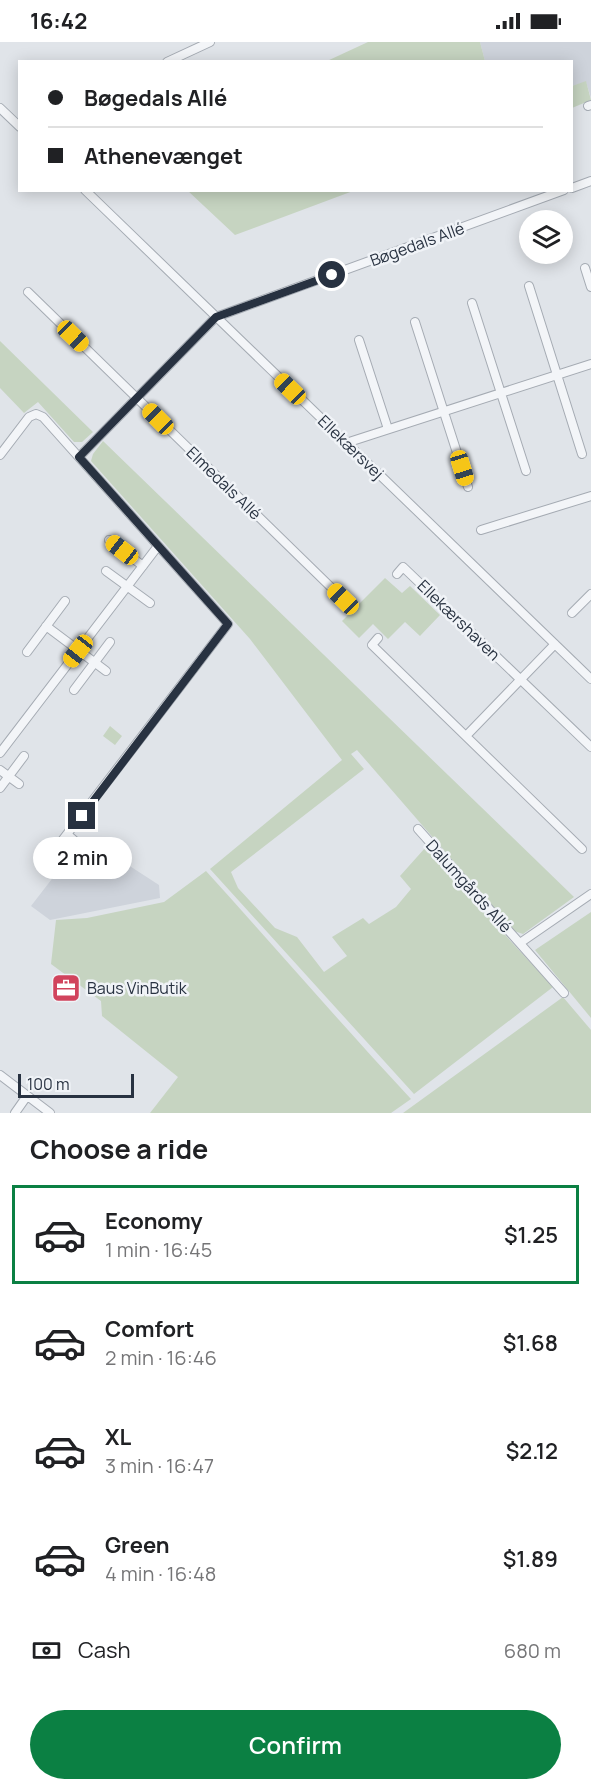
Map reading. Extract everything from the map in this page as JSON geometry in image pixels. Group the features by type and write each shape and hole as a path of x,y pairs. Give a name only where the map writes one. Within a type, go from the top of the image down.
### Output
{"street":[{"path":"171,60 210,42"},
{"path":"0,108 18,125"},
{"path":"573,188 591,181"},
{"name":"Ellekærsvej","path":"87,192 591,679"},
{"name":"Bøgedals Allé","path":"79,457 216,317 559,192"},
{"path":"585,268 591,287"},
{"path":"529,286 582,454"},
{"name":"Elmedals Allé","path":"28,292 343,599"},
{"path":"472,303 526,471"},
{"path":"415,322 468,487"},
{"path":"359,340 388,429"},
{"path":"346,443 591,364"},
{"path":"0,455 29,417 36,414 43,417 228,624 68,835"},
{"path":"481,530 591,496"},
{"path":"109,540 143,566"},
{"path":"0,753 158,546"},
{"name":"Ellekærshaven","path":"397,573 403,567 591,747"},
{"path":"106,571 150,603"},
{"path":"572,613 591,594"},
{"path":"27,652 65,601"},
{"path":"46,626 106,671"},
{"path":"378,638 372,645 582,849"},
{"path":"74,690 110,642"},
{"path":"466,736 555,644"},
{"path":"0,788 24,756"},
{"path":"0,770 19,784"},
{"name":"Dalumgårds Allé","path":"418,829 564,993"},
{"name":"Dalumgårds Allé","path":"520,943 591,894"},
{"path":"0,1075 50,1113"},
{"path":"15,1113 27,1096"}],"shaded area":[{"path":"480,42 591,42 591,98 586,82 573,86 573,60 485,60"},
{"path":"88,857 112,876 122,861 159,885 160,898 50,920 31,906 65,862 77,860 81,864"}],"green space":[{"path":"368,42 480,42 485,60 329,60"},
{"path":"586,81 591,100 573,108 573,86"},
{"path":"189,192 350,192 235,235"},
{"path":"0,341 93,432 82,442 74,442 38,402 24,413 0,388"},
{"path":"103,441 574,897 523,934 514,931 357,750 351,754 364,769 231,872 238,888 275,928 297,937 324,972 347,956 332,937 363,918 369,924 396,907 411,889 400,876 425,848 553,987 414,1094 210,869 342,760 250,639 91,461 93,454"},
{"path":"385,578 402,593 410,586 440,615 420,636 405,622 388,639 373,624 359,638 342,621"},
{"path":"110,726 122,736 115,745 103,736"},
{"path":"206,871 411,1099 391,1113 150,1113 178,1077 102,1016 101,1001 51,964 56,920 87,918 164,902"},
{"path":"591,912 591,1018 535,950"},
{"path":"563,997 591,1030 591,1113 403,1113"}],"place":[{"name":"Baus VinButik","path":"66,988"}],"route":[{"path":"82,816 228,624 79,457 216,317 332,275"}]}
